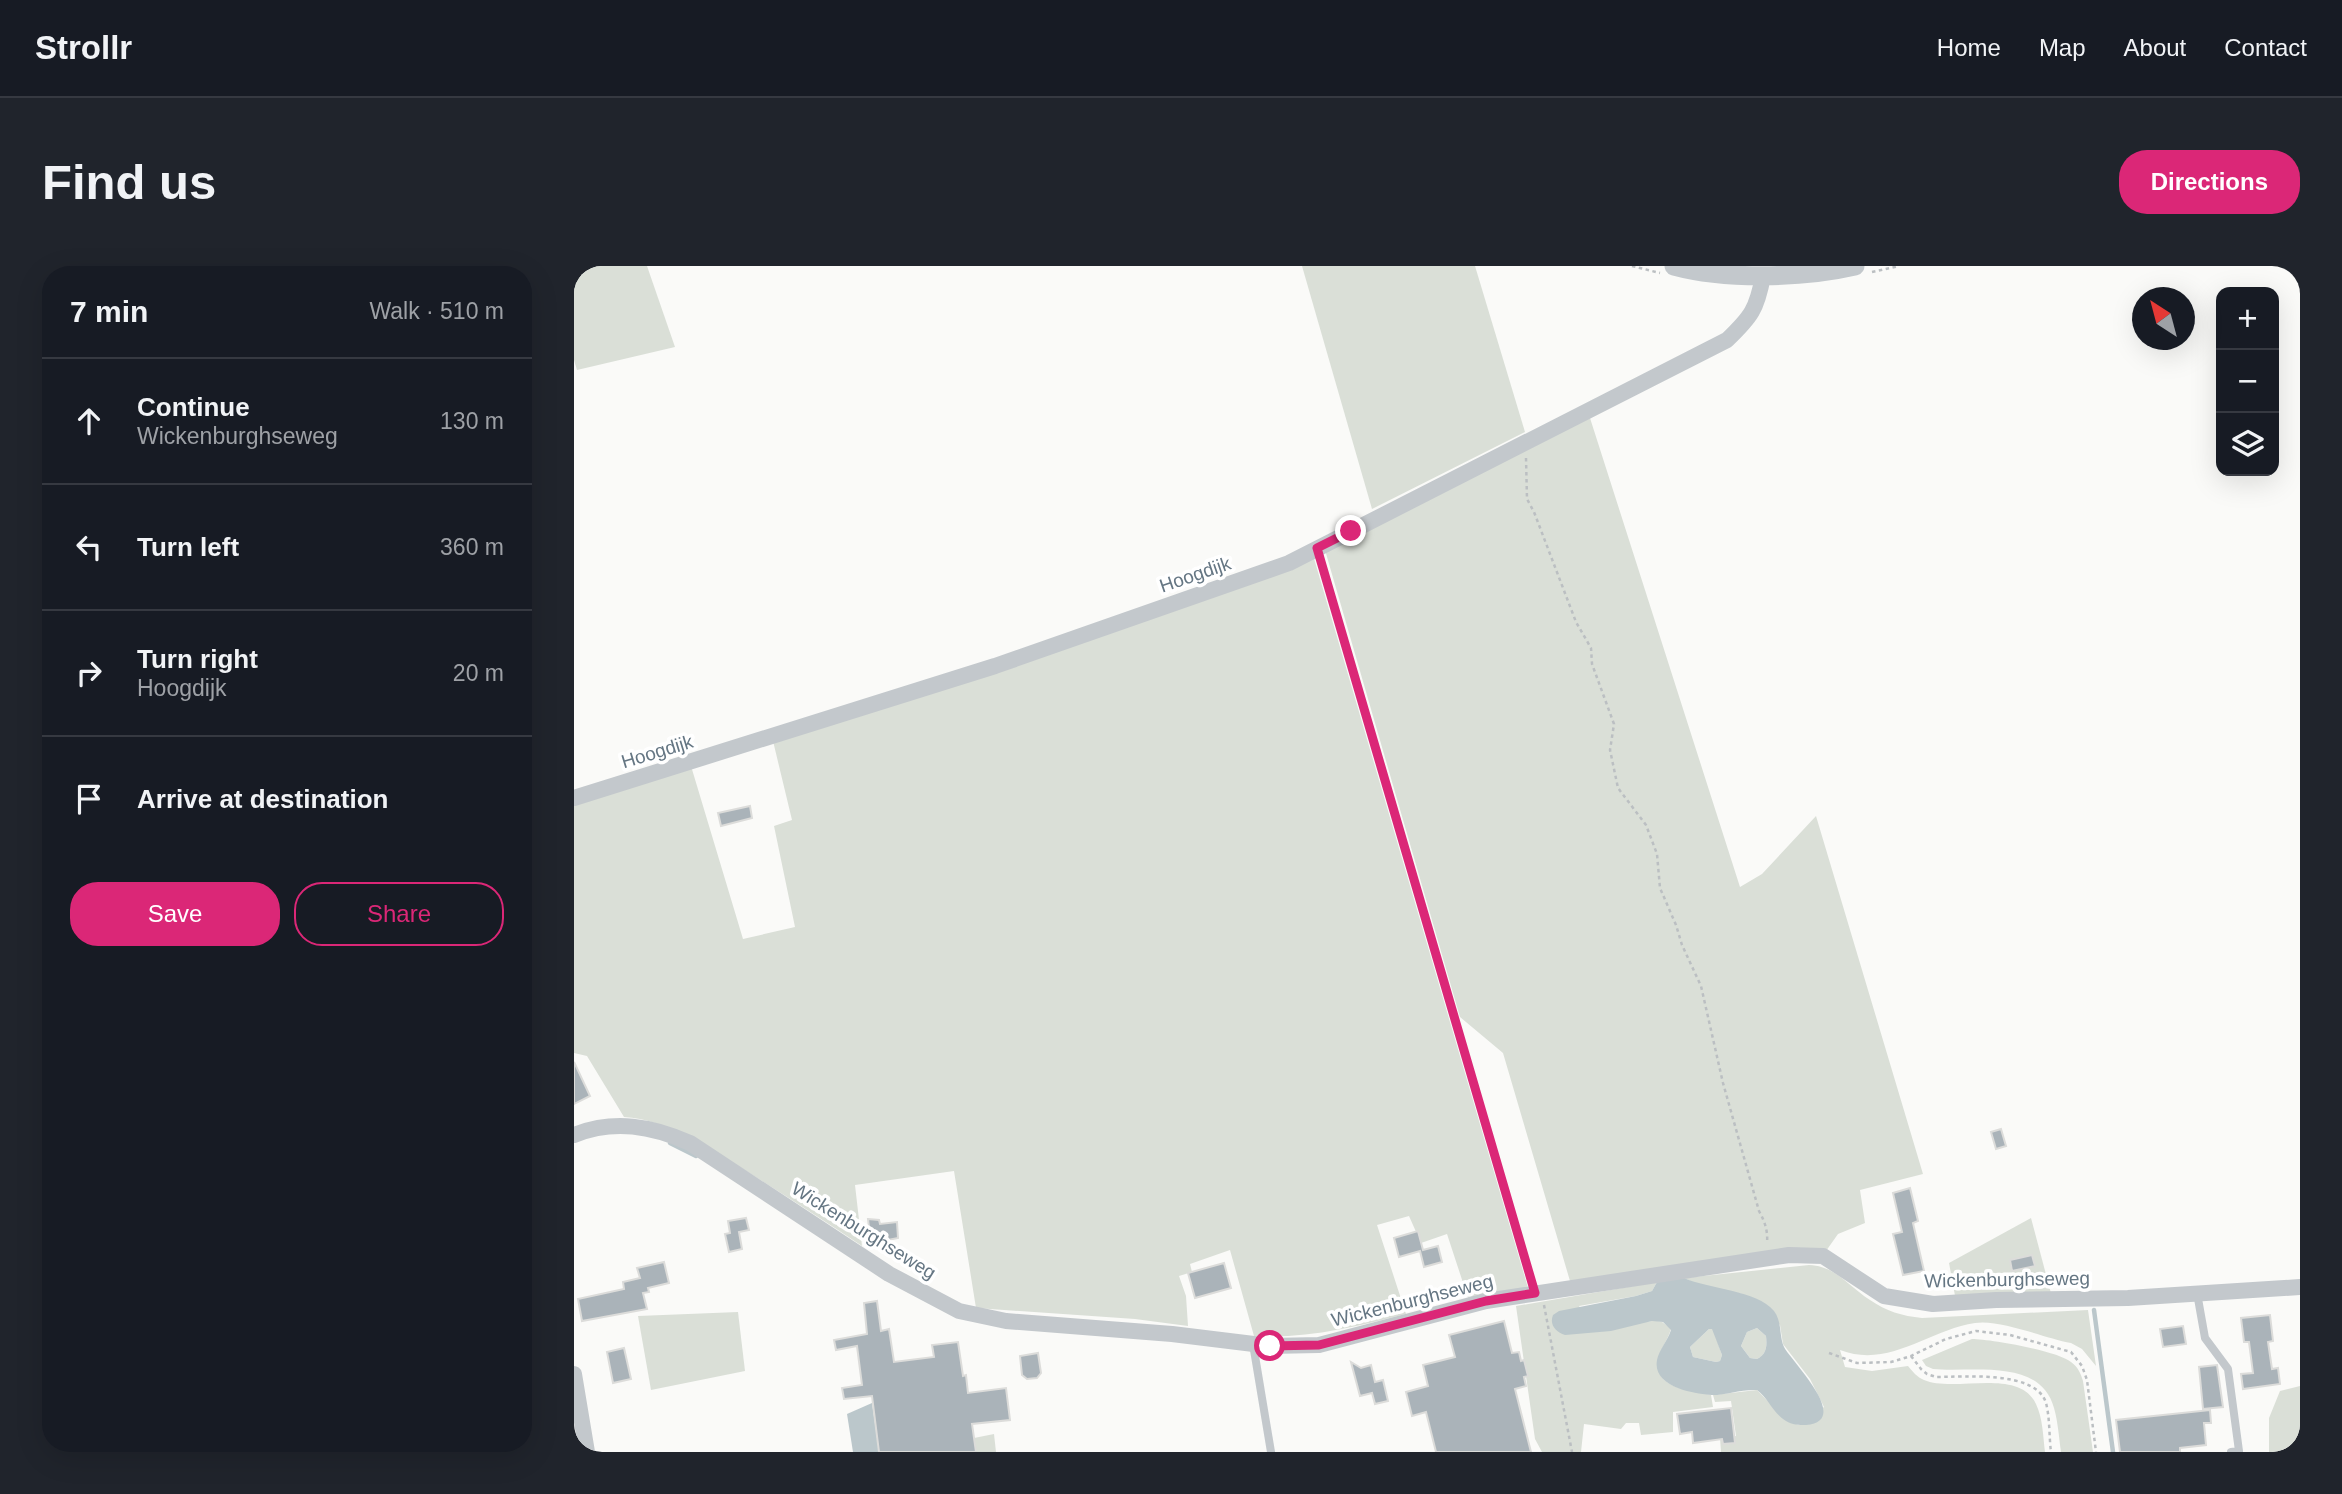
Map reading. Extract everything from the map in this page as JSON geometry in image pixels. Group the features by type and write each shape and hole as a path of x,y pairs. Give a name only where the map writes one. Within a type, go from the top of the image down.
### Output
{"street":[{"path":"1674,266 1689,270 1763,276 1855,266"},
{"name":"Hoogdijk","path":"574,798 995,666 1289,563 1727,340 1748,320 1759,299 1763,276"},
{"name":"Wickenburghseweg","path":"574,1135 602,1126 625,1125 670,1134 690,1143 889,1274 959,1311 1006,1321 1129,1329 1270,1346 1319,1345 1486,1301 1789,1255 1823,1256 1884,1296 1933,1304 2300,1287"},
{"path":"574,1374 587,1452"}],"lane":[{"path":"2197,1293 2205,1338 2228,1369 2239,1451 2231,1452"},
{"path":"1253,1344 1272,1452"}],"path":[{"path":"1520,445 1527,461 1527,499 1576,622 1591,648 1592,664 1614,724 1610,750 1618,788 1646,825 1657,855 1660,888 1701,986 1723,1083 1768,1234 1770,1257"},
{"path":"1317,548 1538,1292 1572,1452"},
{"path":"1829,1353 1857,1363 1891,1363 1946,1339 1976,1331 2010,1335 2071,1352 2082,1366 2087,1380 2096,1452"},
{"path":"1912,1356 1927,1374 1936,1377 2009,1378 2037,1390 2046,1402 2051,1452"}],"shaded area":[{"path":"574,266 647,266 675,347 577,370 574,360"},
{"path":"1302,266 1475,266 1525,432 1372,509"},
{"path":"1590,418 1740,887 1762,874 1816,816 1923,1174 1860,1190 1865,1223 1838,1234 1826,1251 1570,1281 1503,1053 1460,1017 1325,550"},
{"path":"1313,555 1528,1288 1468,1298 1447,1234 1421,1243 1409,1216 1377,1225 1406,1314 1349,1327 1293,1336 1254,1336 1230,1250 1190,1264 1192,1272 1179,1276 1186,1296 1188,1326 1135,1319 976,1308 954,1171 855,1185 862,1246 698,1142 670,1128 624,1117 587,1056 574,1053 574,802 691,766 743,939 795,927 774,826 792,820 773,741"},
{"path":"2031,1218 2052,1297 1956,1301 1949,1263"},
{"path":"1809,1265 1834,1273 1882,1307 1915,1317 2088,1310 2096,1366 2082,1349 2071,1343 2009,1326 1985,1323 1958,1327 1892,1352 1858,1355 1840,1350 1845,1367 1872,1371 1908,1366 1922,1379 1937,1383 2016,1386 2028,1393 2036,1404 2045,1452 1721,1452 1720,1438 1736,1436 1731,1401 1715,1402 1713,1395 1757,1390 1787,1421 1799,1425 1824,1407 1810,1379 1783,1344 1780,1325 1742,1294 1698,1285 1684,1278"},
{"path":"1684,1278 1744,1294 1766,1304 1777,1315 1784,1347 1822,1402 1823,1413 1819,1421 1806,1425 1788,1422 1781,1418 1757,1390 1712,1395 1685,1391 1667,1383 1657,1369 1658,1356 1671,1330 1663,1322 1652,1321 1611,1331 1565,1335 1553,1325 1553,1315 1559,1311 1636,1296 1652,1291 1657,1282","holes":["1757,1328 1766,1336 1765,1352 1757,1359 1750,1358 1741,1346 1747,1332","1712,1329 1722,1355 1720,1361 1693,1357 1690,1347"]},
{"path":"1657,1282 1652,1291 1636,1296 1579,1306 1595,1332 1649,1321 1665,1324 1671,1329 1658,1361 1662,1378 1676,1387 1711,1395 1713,1407 1673,1412 1673,1432 1641,1435 1639,1423 1626,1423 1621,1429 1584,1424 1581,1452 1542,1452 1535,1439 1516,1306"},
{"path":"738,1312 745,1371 651,1390 638,1316"},
{"path":"1757,1328 1766,1336 1766,1343 1765,1352 1757,1359 1750,1358 1741,1346 1747,1332"},
{"path":"1709,1329 1713,1329 1722,1355 1720,1361 1693,1357 1690,1347"},
{"path":"1972,1339 2039,1350 2064,1358 2073,1364 2083,1381 2093,1452 2061,1452 2054,1408 2046,1392 2035,1381 2020,1374 2003,1371 1933,1369 1926,1366 1922,1360"},
{"path":"2300,1386 2300,1452 2269,1452 2269,1418 2280,1391"},
{"path":"872,1403 879,1452 853,1452 847,1414"},
{"path":"994,1434 996,1452 976,1452 974,1438"}],"building":[{"path":"750,806 752,818 721,826 718,813"},
{"path":"574,1062 590,1096 574,1104"},
{"path":"2001,1129 2006,1146 1996,1149 1991,1132"},
{"path":"1910,1188 1918,1221 1913,1223 1924,1271 1903,1275 1893,1234 1902,1232 1893,1193"},
{"path":"746,1218 749,1230 739,1232 742,1249 729,1252 725,1234 730,1233 728,1221"},
{"path":"868,1219 879,1220 880,1224 897,1222 898,1238 888,1240 887,1234 870,1236"},
{"path":"1418,1231 1423,1250 1438,1246 1442,1262 1424,1267 1420,1251 1399,1257 1394,1238"},
{"path":"2032,1255 2035,1266 2012,1271 2010,1260"},
{"path":"664,1262 669,1283 648,1288 649,1292 643,1293 647,1309 582,1321 578,1299 624,1289 623,1282 640,1278 637,1268"},
{"path":"1224,1263 1231,1288 1195,1298 1188,1273"},
{"path":"877,1301 881,1331 889,1329 894,1362 934,1357 932,1345 958,1342 968,1393 1006,1388 1010,1420 972,1424 976,1452 879,1452 872,1396 844,1399 842,1388 862,1385 857,1346 836,1350 834,1340 867,1334 864,1303"},
{"path":"2270,1315 2273,1341 2268,1342 2272,1369 2278,1368 2280,1384 2243,1389 2241,1374 2253,1373 2249,1342 2244,1342 2241,1318"},
{"path":"1504,1321 1512,1353 1519,1352 1528,1376 1524,1377 1526,1386 1515,1389 1531,1452 1436,1452 1426,1412 1412,1416 1406,1392 1428,1386 1423,1365 1455,1357 1449,1335"},
{"path":"2183,1326 2186,1344 2163,1347 2160,1329"},
{"path":"624,1348 631,1379 613,1383 607,1352"},
{"path":"1038,1353 1041,1373 1037,1378 1027,1379 1022,1375 1020,1356"},
{"path":"1351,1362 1361,1368 1371,1365 1375,1382 1383,1380 1388,1401 1375,1404 1372,1393 1360,1396"},
{"path":"2217,1365 2223,1407 2203,1409 2199,1367"},
{"path":"1731,1408 1735,1443 1723,1444 1722,1439 1693,1443 1692,1432 1680,1434 1677,1414"},
{"path":"2210,1410 2211,1423 2204,1423 2206,1445 2180,1448 2180,1452 2120,1452 2116,1420"}],"waterway":[{"path":"670,1143 696,1156"},
{"path":"2094,1310 2113,1452"}],"route":[{"path":"1270,1346 1319,1345 1486,1301 1535,1293 1317,548 1351,531"}]}
